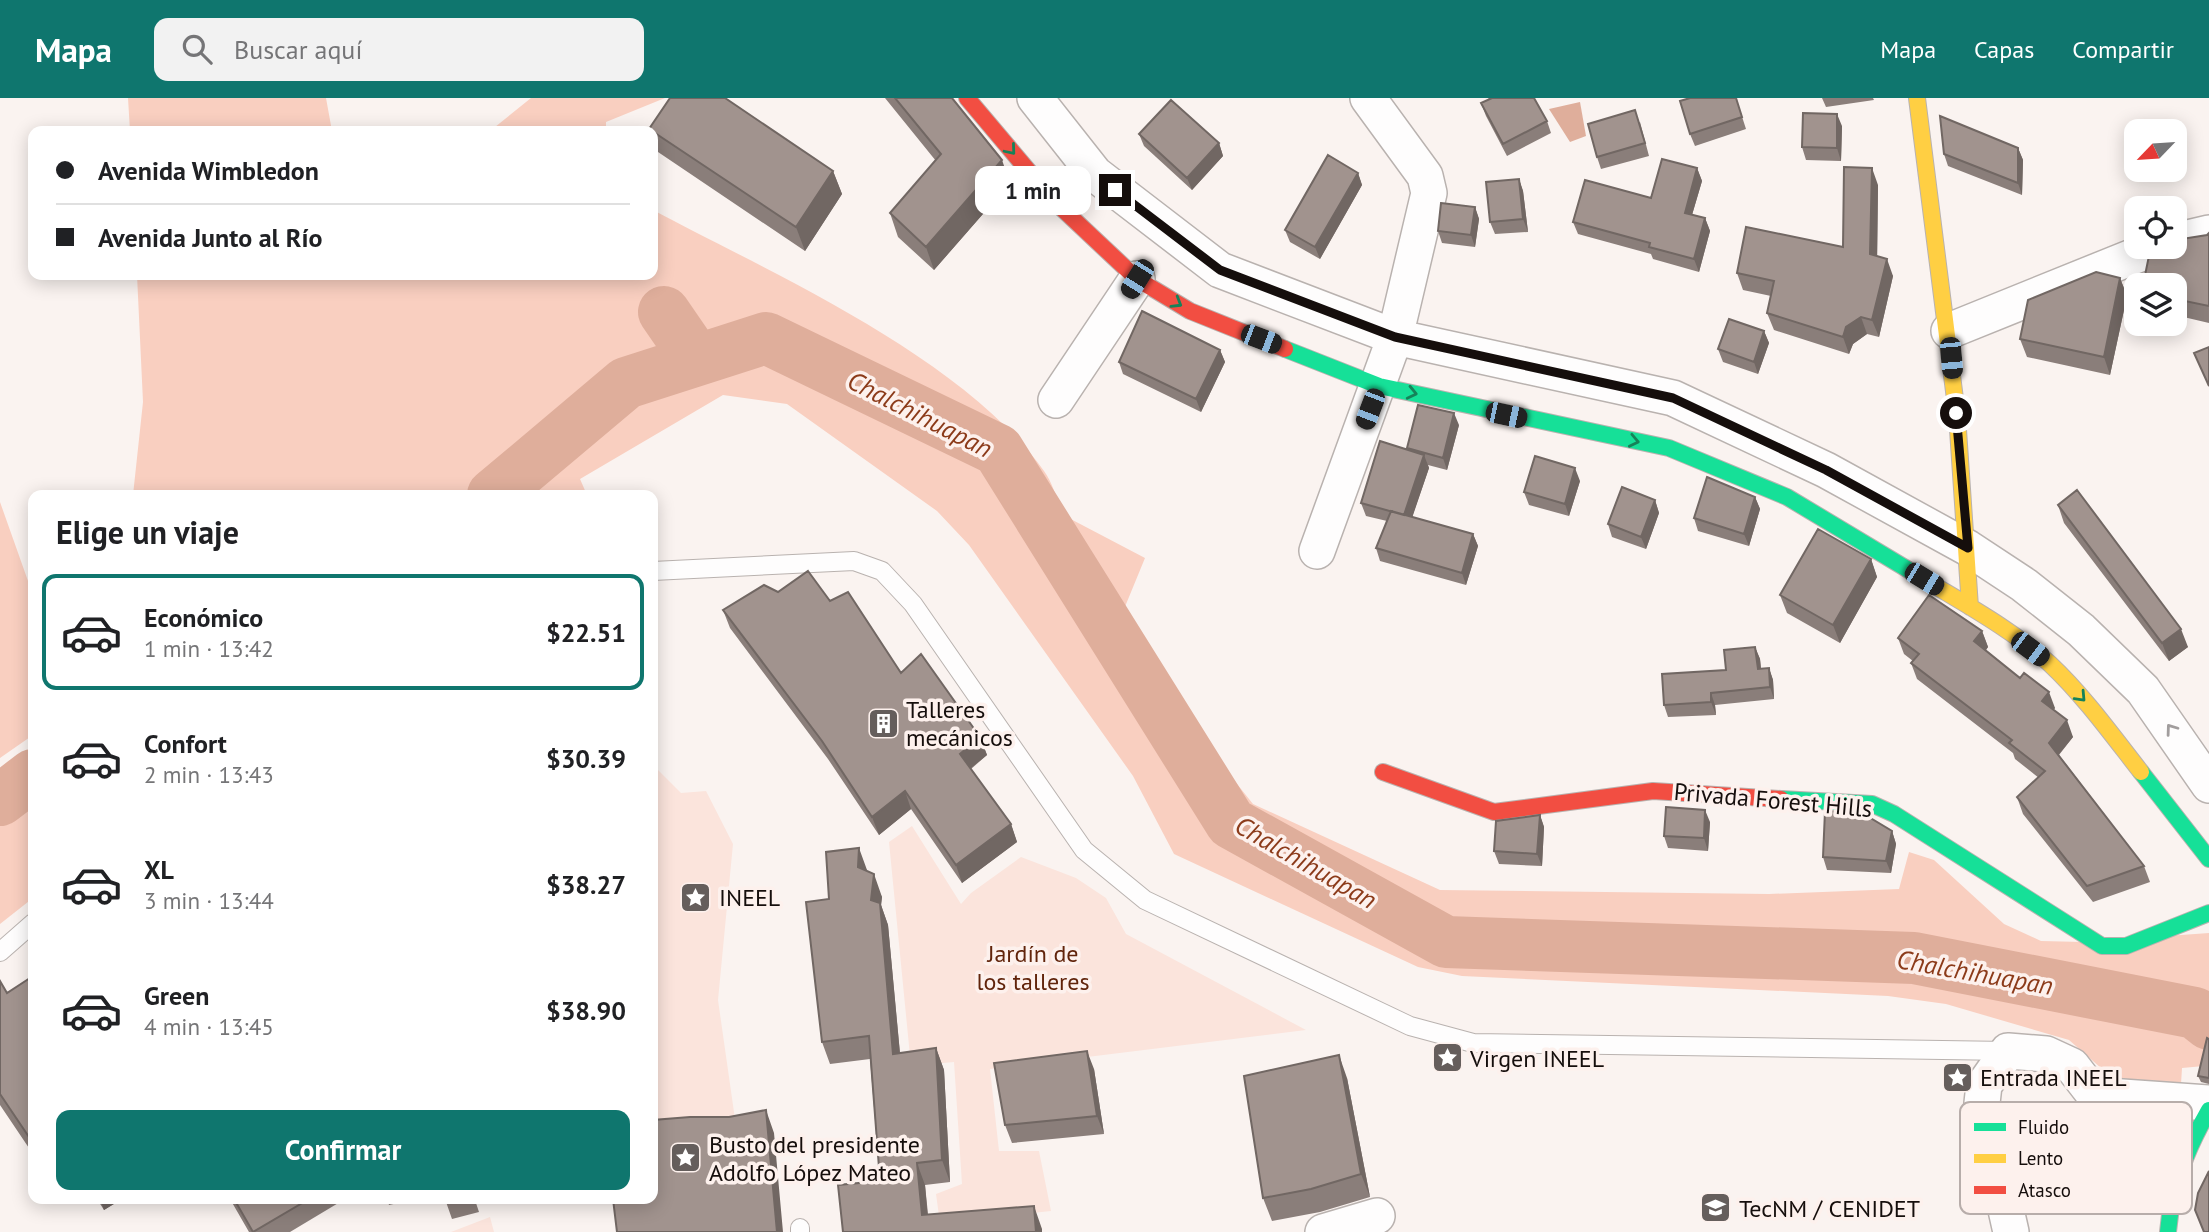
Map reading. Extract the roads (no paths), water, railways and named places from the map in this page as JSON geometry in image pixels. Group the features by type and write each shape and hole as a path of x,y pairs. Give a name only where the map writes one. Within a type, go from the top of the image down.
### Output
{"street":[{"path":"967,98 1053,200 1137,279 1190,311 1379,386 1669,448 1787,497 1970,607 2049,663 2092,709 2209,859"},
{"path":"1035,98 1095,174 1220,270 1395,337 1673,398 1826,470 1968,548 2024,585 2081,630 2143,690 2209,785"},
{"path":"1317,551 1395,337 1429,193 1424,176 1368,98"},
{"path":"1917,98 1949,331 1968,548 1970,607"},
{"path":"2187,238 2209,233"},
{"path":"1949,331 2127,259"},
{"path":"1056,400 1137,279"},
{"path":"2049,663 2081,630"},
{"name":"Privada Forest Hills","path":"1383,772 1494,812 1653,791 1872,804 2102,946 2126,946 2209,913"},
{"path":"1982,1102 1984,1085 2008,1051 2046,1054 2072,1066 2099,1102"},
{"path":"2094,1095 2209,1103"},
{"path":"2192,1139 2209,1110"},
{"path":"2007,1214 2011,1232"},
{"path":"2168,1232 2169,1214"},
{"path":"1323,1232 1377,1216"}],"lane":[{"path":"658,571 854,561 883,571 913,604 1084,850 1145,900 1410,1026 1472,1043 2008,1051"},
{"path":"0,952 28,927"}],"waterway":[{"path":"664,312 697,360"},
{"name":"Chalchihuapan","path":"499,490 626,383 766,338 998,450 1231,823 1446,942 1914,958 2195,1013 2209,1024"},
{"name":"Chalchihuapan","path":"0,800 28,779"}],"place":[{"name":"Talleres mecánicos","path":"883,723"},
{"name":"INEEL","path":"696,897"},
{"name":"Virgen INEEL","path":"1447,1058"},
{"name":"Entrada INEEL","path":"1957,1077"},
{"name":"Busto del presidente Adolfo López Mateo","path":"686,1158"},
{"name":"TecNM / CENIDET","path":"1716,1208"}],"park label":[{"name":"Jardín de los talleres","path":"1033,967"}]}
